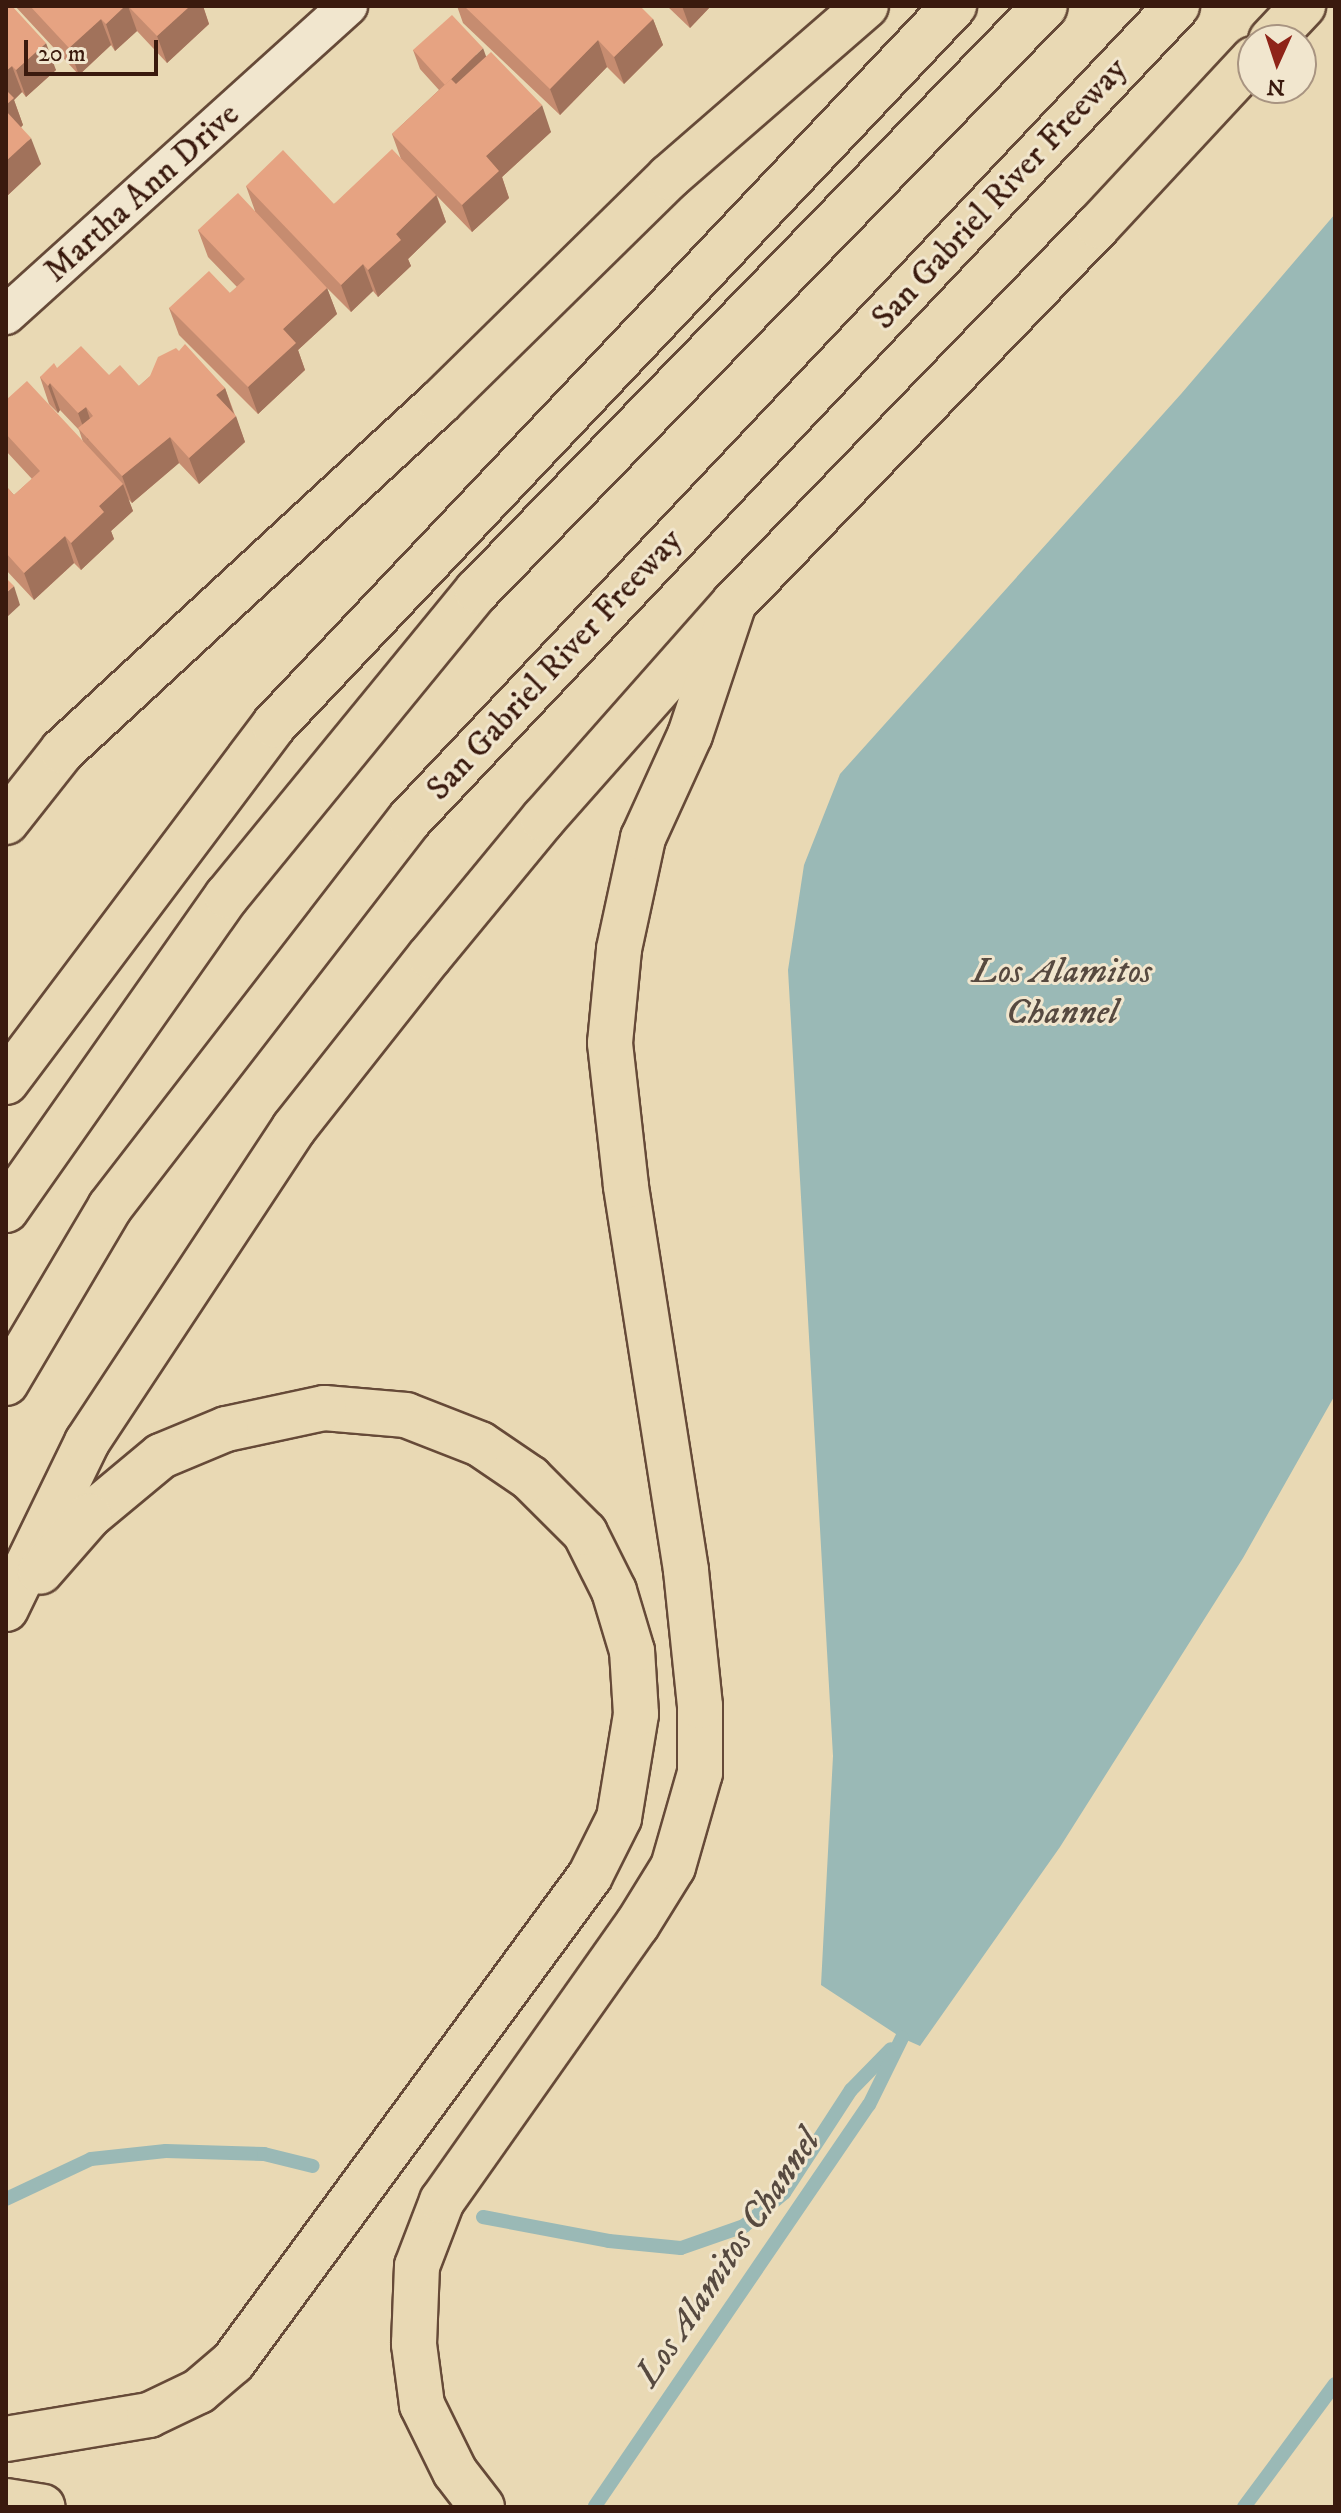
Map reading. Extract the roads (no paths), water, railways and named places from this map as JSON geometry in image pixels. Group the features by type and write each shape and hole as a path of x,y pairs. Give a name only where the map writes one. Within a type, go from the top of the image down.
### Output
{"main road":[{"path":"6,822 62,751 440,402 669,177 866,6"},
{"path":"6,1082 274,725 954,6"},
{"path":"6,1210 227,896 477,591 1045,6"},
{"name":"San Gabriel River Freeway","path":"6,1383 110,1207 410,819 1177,6"},
{"path":"1286,24 1303,6"},
{"path":"6,1609 87,1442 294,1128 543,819 734,603 1098,226 1237,76"},
{"path":"482,2507 455,2472 422,2405 414,2344 417,2266 442,2201 637,1925 673,1867 700,1773 700,1706 686,1570 626,1186 610,1043 619,949 643,838 690,735 734,603"},
{"path":"6,1609 89,1516 161,1456 226,1429 324,1408 406,1415 480,1444 530,1478 585,1533 614,1591 632,1651 636,1714 619,1818 590,1876 233,2362 199,2391 149,2415 6,2439"},
{"path":"6,2501 43,2507"}],"street":[{"name":"Martha Ann Drive","path":"6,315 348,6"}],"water":[{"name":"Los Alamitos Channel","path":"1335,214 1335,1395 1243,1558 1060,1847 920,2046 902,2038 821,1985 833,1756 788,970 804,865 840,774 1181,394"}],"waterway":[{"name":"Los Alamitos Channel","path":"595,2506 869,2105 902,2038"},
{"path":"483,2217 609,2241 681,2248 744,2226 784,2193 851,2090 891,2049"},
{"path":"6,2199 91,2159 166,2151 264,2154 313,2166"},
{"path":"1244,2507 1335,2384"}]}
